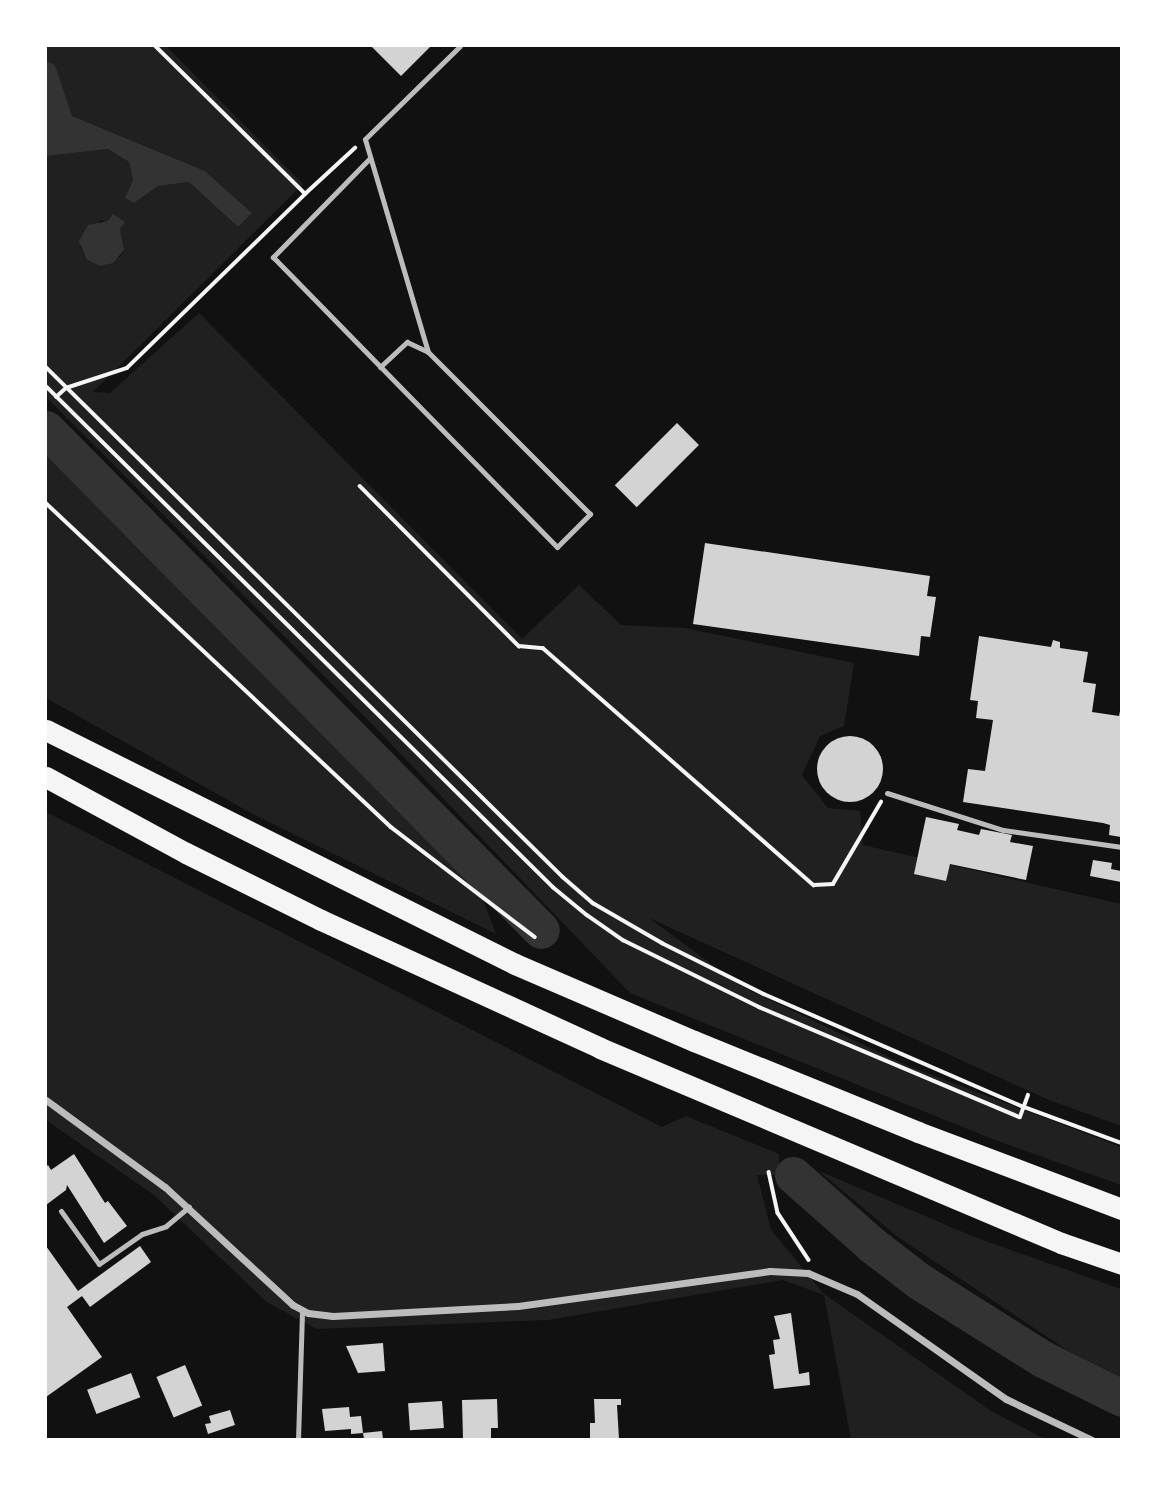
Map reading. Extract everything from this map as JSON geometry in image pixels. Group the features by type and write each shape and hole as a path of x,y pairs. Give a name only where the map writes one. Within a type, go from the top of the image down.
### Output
{"highway":[{"path":"46,727 71,744 515,964 918,1132 1122,1209"},
{"path":"46,777 186,853 321,920 587,1042 1061,1243 1122,1264"}],"street":[{"path":"46,1100 188,1207 302,1311 333,1316 518,1306 770,1271 820,1276 868,1301 1006,1399 1092,1440"}],"lane":[{"path":"428,352 365,139 460,46"},
{"path":"370,158 273,257 380,367 557,547 590,514 428,352 407,342 380,367"},
{"path":"887,793 1003,830 1122,847"},
{"path":"61,1210 99,1264 142,1234 166,1226 188,1207"},
{"path":"299,1440 302,1311"}],"path":[{"path":"155,46 305,194"},
{"path":"57,397 66,388 127,368 365,139"},
{"path":"46,367 563,877 593,903 662,943 764,994 1024,1107 1122,1143"},
{"path":"46,386 553,887 587,915 622,940 759,1007 1020,1117 1028,1095"},
{"path":"360,486 519,646 543,648 814,885 833,884 887,793"},
{"path":"46,503 391,827 535,937"},
{"path":"769,1172 778,1213 820,1276"}],"shaded area":[{"path":"46,46 166,46 303,184 93,392 110,393 199,313 522,639 579,585 621,625 685,628 854,663 844,726 820,736 802,775 828,808 860,811 863,845 1121,904 1121,1126 1049,1100 649,918 741,986 908,1066 1121,1147 1121,1185 995,1140 630,993 370,722 46,397 46,156 108,149 129,162 133,180 125,198 134,203 158,186 189,182 238,227 252,213 205,171 72,116 55,65 46,61","holes":["101,220 120,229 124,250 120,257 86,259 80,247"]},
{"path":"46,61 55,65 72,116 205,171 252,213 238,227 189,182 158,186 134,203 125,198 133,180 129,162 108,149 46,156"},
{"path":"113,214 125,222 120,229 124,250 113,263 100,266 86,259 79,241 88,225 108,221"},
{"path":"46,443 371,768 480,891 496,934 251,813 46,698"},
{"path":"46,812 662,1127 686,1116 779,1154 779,1175 757,1175 771,1230 824,1294 991,1411 1045,1439 851,1439 824,1295 783,1280 548,1320 317,1329 268,1303 154,1195 46,1120"},
{"path":"819,1171 977,1238 1121,1289 1121,1377 1070,1352 898,1237"}],"building":[{"path":"371,46 431,46 401,76"},
{"path":"677,423 699,445 637,507 615,485"},
{"path":"705,543 930,576 927,596 936,597 930,637 921,636 919,656 693,624"},
{"path":"979,636 1051,647 1053,640 1060,642 1060,648 1088,652 1083,682 1096,684 1092,712 1119,716 1121,706 1121,837 1109,835 1110,825 1103,823 963,802 968,769 985,771 993,720 976,718 978,701 970,700"},
{"path":"843,736 857,736 869,741 878,750 883,769 881,782 874,793 857,802 843,802 831,797 822,788 817,776 817,762 822,750 831,741"},
{"path":"926,817 959,824 957,830 979,835 981,829 1012,835 1010,842 1033,846 1026,880 950,864 946,881 914,874"},
{"path":"1093,860 1112,863 1111,869 1121,871 1121,882 1090,876"},
{"path":"74,1154 105,1203 108,1201 127,1226 104,1243 67,1185 66,1190 46,1205 46,1167 48,1165 51,1170"},
{"path":"46,1246 78,1291 140,1246 151,1262 90,1307 82,1296 67,1307 102,1357 46,1397"},
{"path":"791,1313 799,1374 809,1372 810,1385 774,1389 769,1355 775,1354 773,1340 780,1339 774,1316"},
{"path":"383,1343 385,1371 358,1373 346,1346"},
{"path":"185,1365 202,1406 174,1418 156,1377"},
{"path":"131,1373 140,1397 96,1414 87,1390"},
{"path":"497,1399 498,1428 491,1428 491,1439 463,1439 462,1400"},
{"path":"594,1399 621,1399 621,1405 617,1405 619,1439 590,1439 590,1423 595,1423"},
{"path":"442,1401 444,1428 410,1430 408,1403"},
{"path":"349,1407 350,1417 361,1416 363,1433 351,1434 351,1429 325,1431 322,1409"},
{"path":"230,1410 235,1425 208,1434 205,1424 211,1423 209,1416"},
{"path":"382,1431 383,1439 364,1439 363,1433"}],"waterway":[{"path":"46,429 541,930"},
{"path":"793,1175 872,1245 919,1281 1043,1359 1122,1398"}]}
